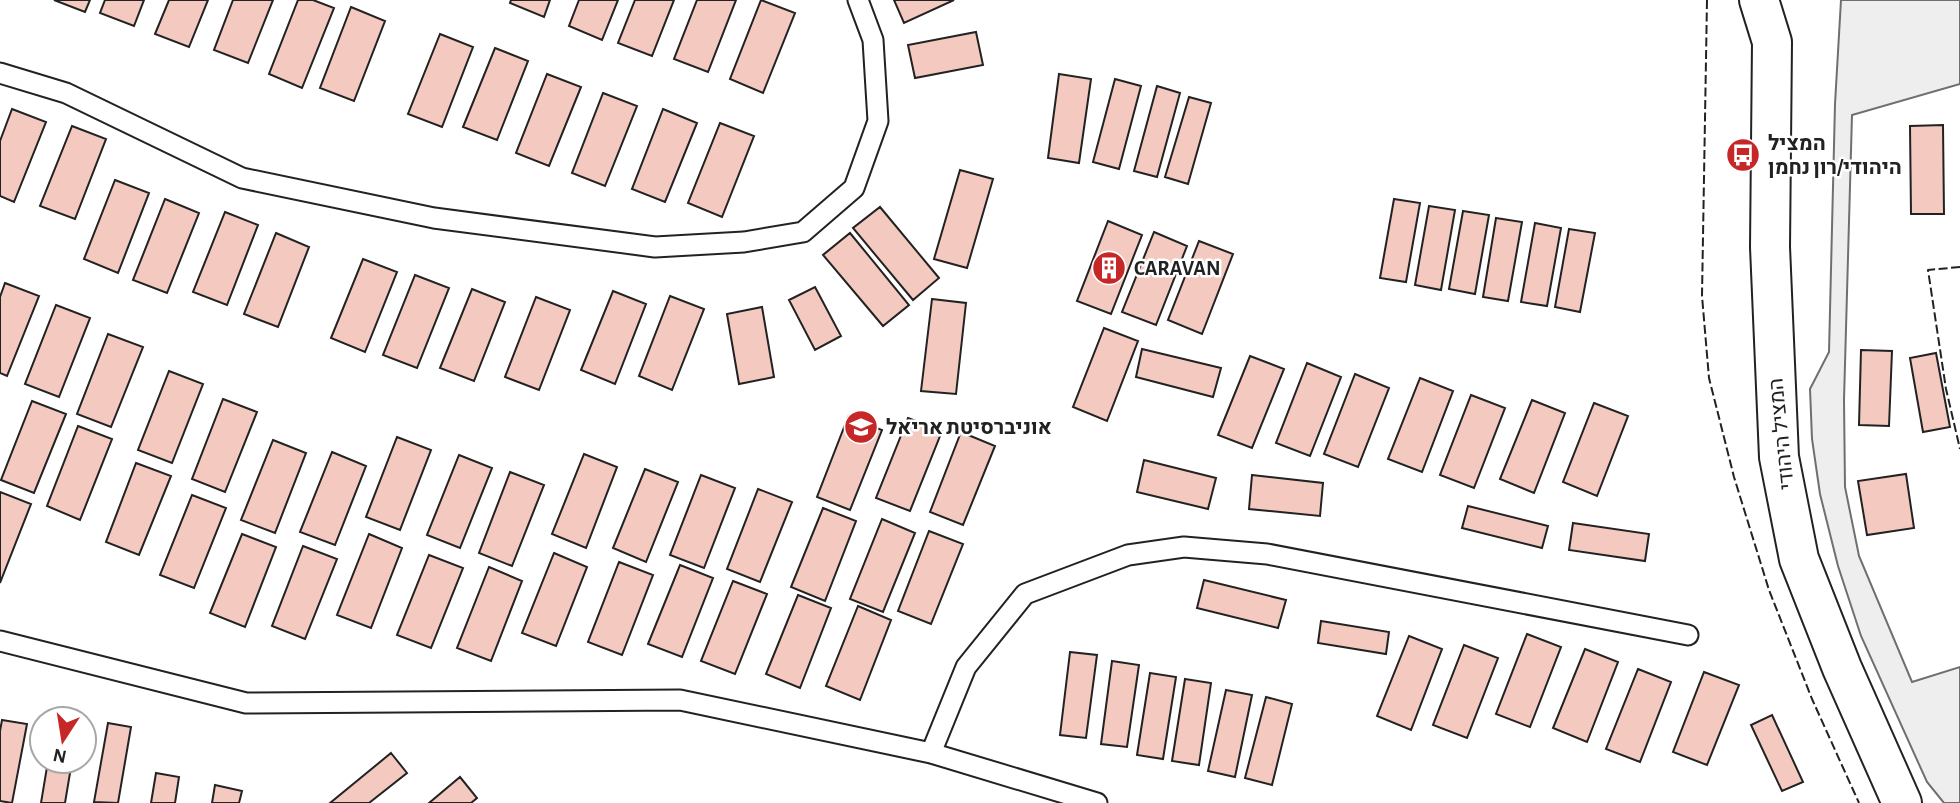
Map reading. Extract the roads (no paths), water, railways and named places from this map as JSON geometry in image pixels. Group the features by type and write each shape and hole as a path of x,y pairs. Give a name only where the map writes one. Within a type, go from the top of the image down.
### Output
{"street":[{"name":"המציל היהודי","path":"1759,0 1772,42 1770,247 1779,457 1799,559 1842,668 1902,803"},
{"name":"המציל היהודי","path":"1772,42 1786,0"}],"lane":[{"path":"0,74 66,93 242,178 433,218 655,247 744,242 803,232 853,188 878,121 873,40 858,0"},
{"path":"931,753 966,667 1025,594 1128,555 1184,547 1267,554 1688,635"},
{"path":"0,640 246,703 680,700 931,753 1097,803"}],"place":[{"name":"המציל היהודי/רון נחמן","path":"1743,155"},
{"name":"CARAVAN","path":"1109,268"},
{"name":"אוניברסיטת אריאל","path":"861,427"}]}
